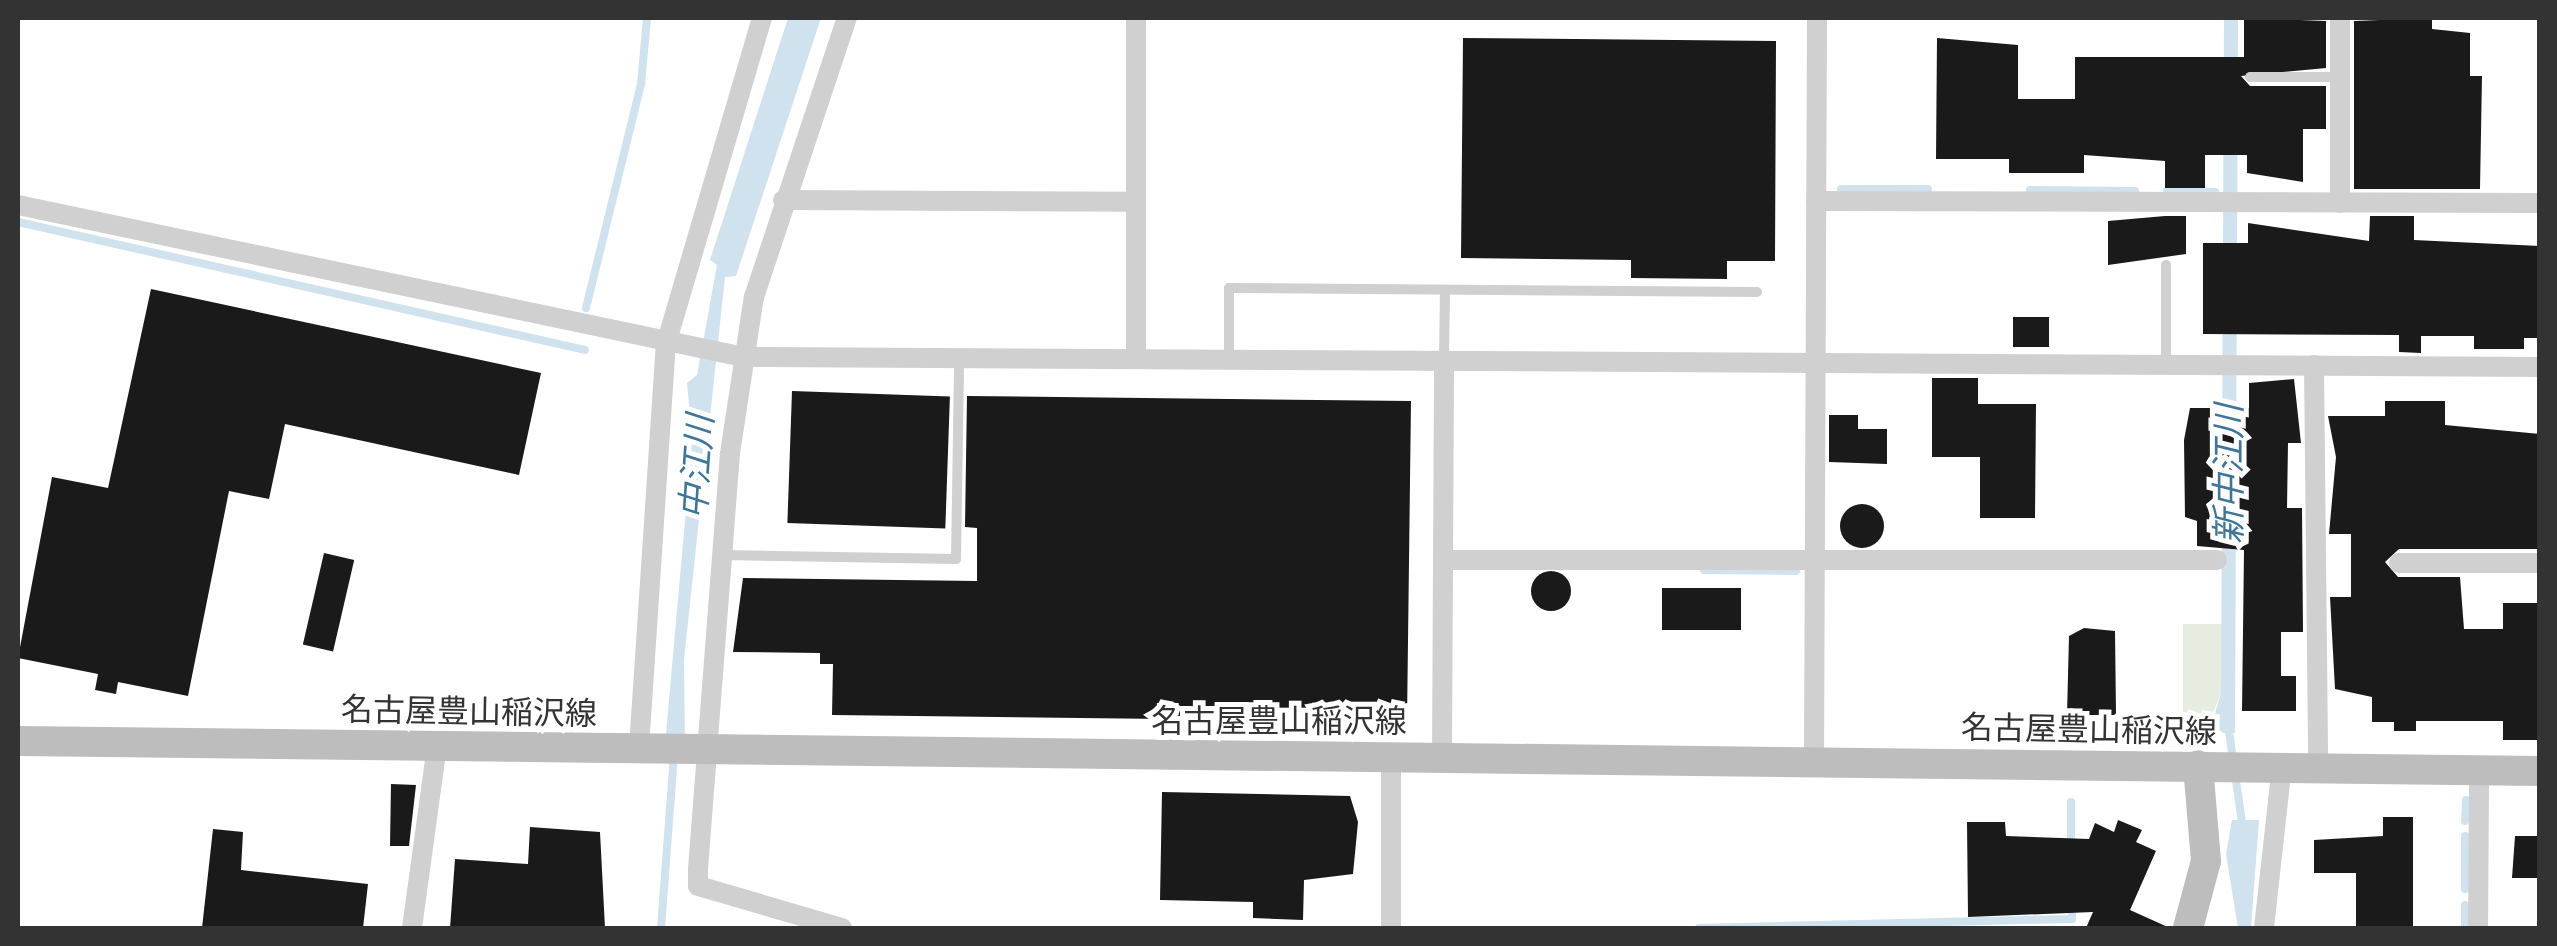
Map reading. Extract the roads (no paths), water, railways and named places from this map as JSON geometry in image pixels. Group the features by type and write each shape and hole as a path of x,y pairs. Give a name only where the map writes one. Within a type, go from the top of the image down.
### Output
{"main road":[{"name":"名古屋豊山稲沢線","path":"18,742 2540,771"},
{"path":"2188,928 2206,861 2203,765"}],"street":[{"path":"641,749 672,345 762,18"},
{"path":"842,928 698,886 723,555 746,358 762,261 847,18"},
{"path":"1136,18 1136,359"},
{"path":"1814,762 1817,18"},
{"path":"2340,18 2340,202"},
{"path":"783,200 1136,202"},
{"path":"1816,201 2540,203"},
{"path":"18,206 746,358 1816,360 2540,367"},
{"path":"1442,756 1444,360"},
{"path":"2314,366 2318,767"},
{"path":"1444,560 2217,560"},
{"path":"2399,563 2540,563"},
{"path":"412,928 437,746"},
{"path":"1391,928 1392,757"},
{"path":"2264,928 2270,766"},
{"path":"2478,928 2479,770"}],"lane":[{"path":"2250,77 2340,77"},
{"path":"2166,266 2166,364"},
{"path":"1228,360 1229,288 1757,292"},
{"path":"1444,360 1445,290"},
{"path":"723,555 956,559 959,359"}],"water":[{"path":"788,18 821,18 736,276 725,277 684,660 685,747 665,745 689,476 680,466 692,436 687,383 697,375 717,265 710,260"},
{"path":"2224,18 2238,18 2235,733 2209,733 2221,693"},
{"path":"2232,820 2259,820 2251,928 2238,928 2226,854"}],"waterway":[{"path":"586,308 641,84 647,18"},
{"path":"1841,189 1928,189"},
{"path":"2030,190 2135,191"},
{"path":"2167,191 2215,192"},
{"path":"18,222 585,350"},
{"path":"1704,570 1796,571"},
{"name":"新中江川","path":"2228,724 2233,760"},
{"name":"中江川","path":"661,928 674,754"},
{"name":"新中江川","path":"2235,774 2243,829"},
{"path":"2465,821 2466,800"},
{"path":"2071,802 2071,847"},
{"path":"2465,836 2465,889"},
{"path":"2465,905 2465,928"},
{"path":"1699,928 2072,919 2072,906"}]}
